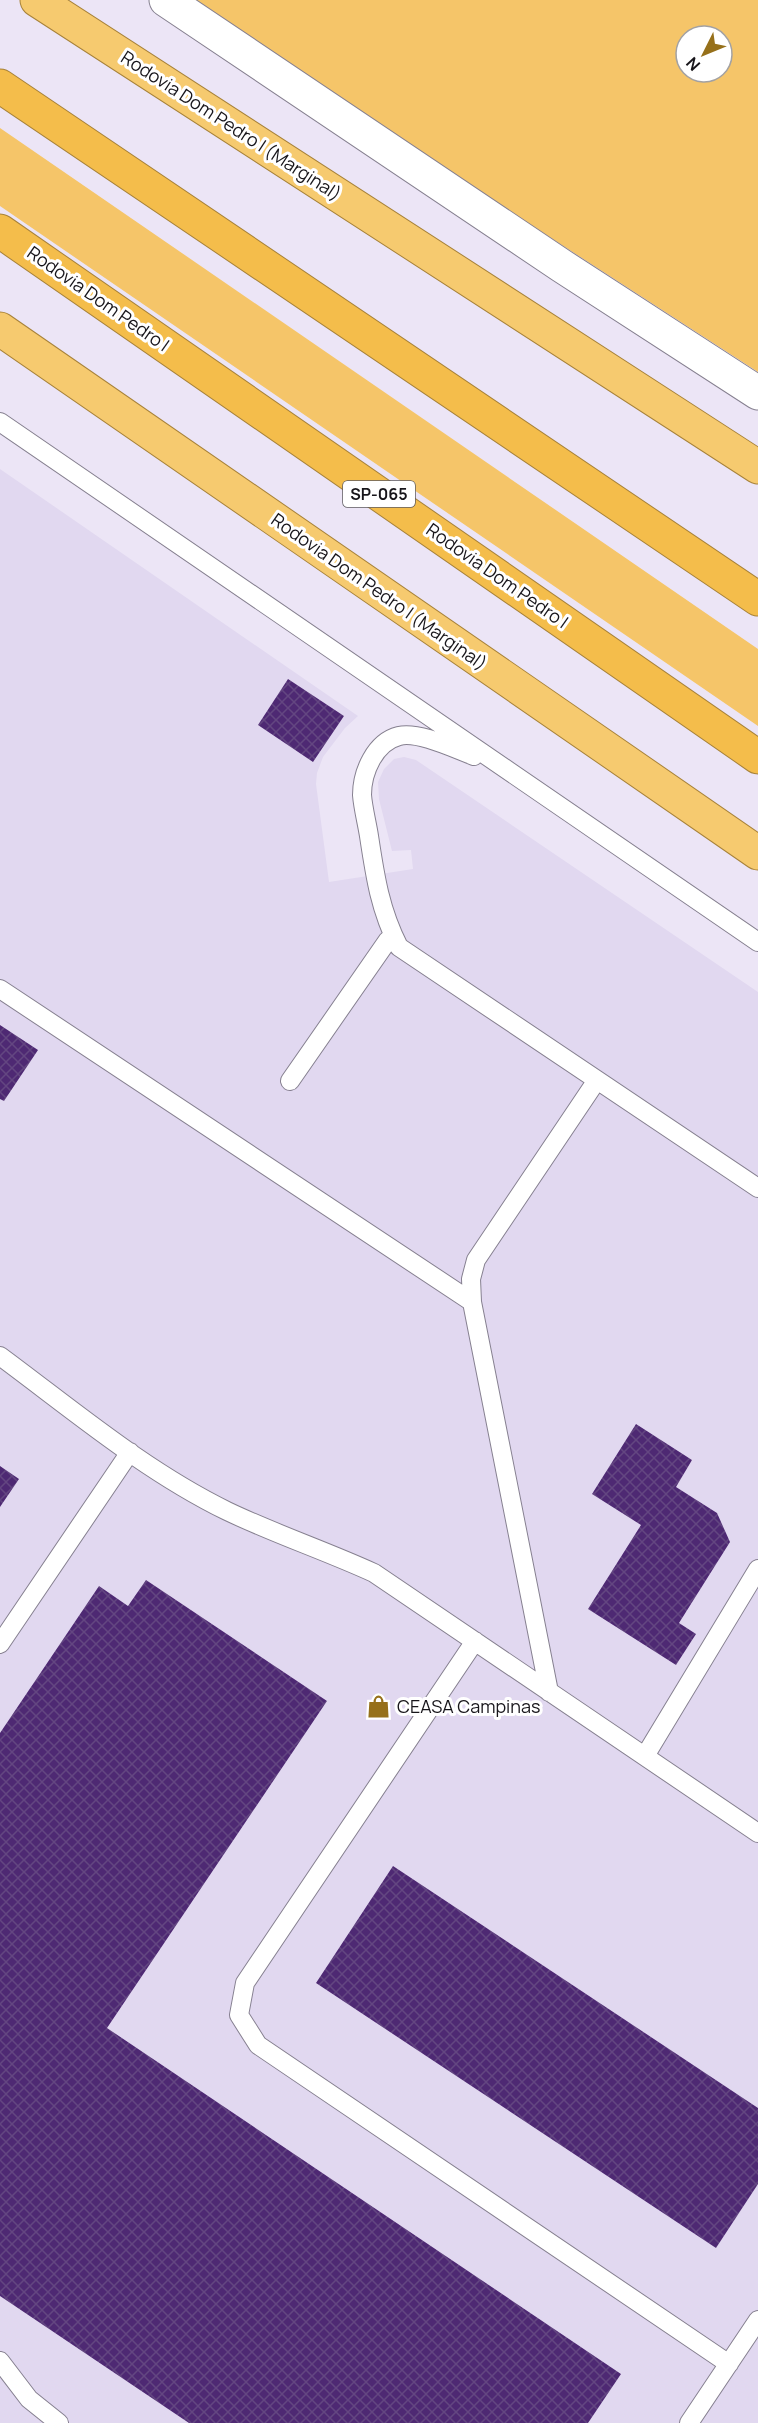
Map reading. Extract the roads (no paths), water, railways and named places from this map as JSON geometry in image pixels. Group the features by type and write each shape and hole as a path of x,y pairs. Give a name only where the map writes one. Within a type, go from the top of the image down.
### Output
{"highway":[{"name":"Rodovia Dom Pedro I (Marginal)","path":"37,0 758,467"},
{"path":"0,86 758,599"},
{"name":"Rodovia Dom Pedro I","path":"0,231 758,757"},
{"name":"Rodovia Dom Pedro I (Marginal)","path":"0,329 758,853"}],"street":[{"path":"166,0 562,266 758,393"}],"lane":[{"path":"0,422 758,942"},
{"path":"498,765 426,738 400,735 382,744 368,766 362,794 375,875 387,923 399,946 758,1188"},
{"path":"290,1081 388,940"},
{"path":"0,989 472,1302"},
{"path":"549,1692 472,1302 471,1279 476,1260 597,1080"},
{"path":"0,1356 130,1452 226,1511 374,1573 758,1833"},
{"path":"0,1644 130,1452"},
{"path":"645,1756 758,1569"},
{"path":"475,1641 245,1983 239,2015 258,2045 729,2364"},
{"path":"689,2423 758,2320"},
{"path":"0,2361 30,2399 59,2423"}],"place":[{"name":"CEASA Campinas","path":"379,1707"}]}
